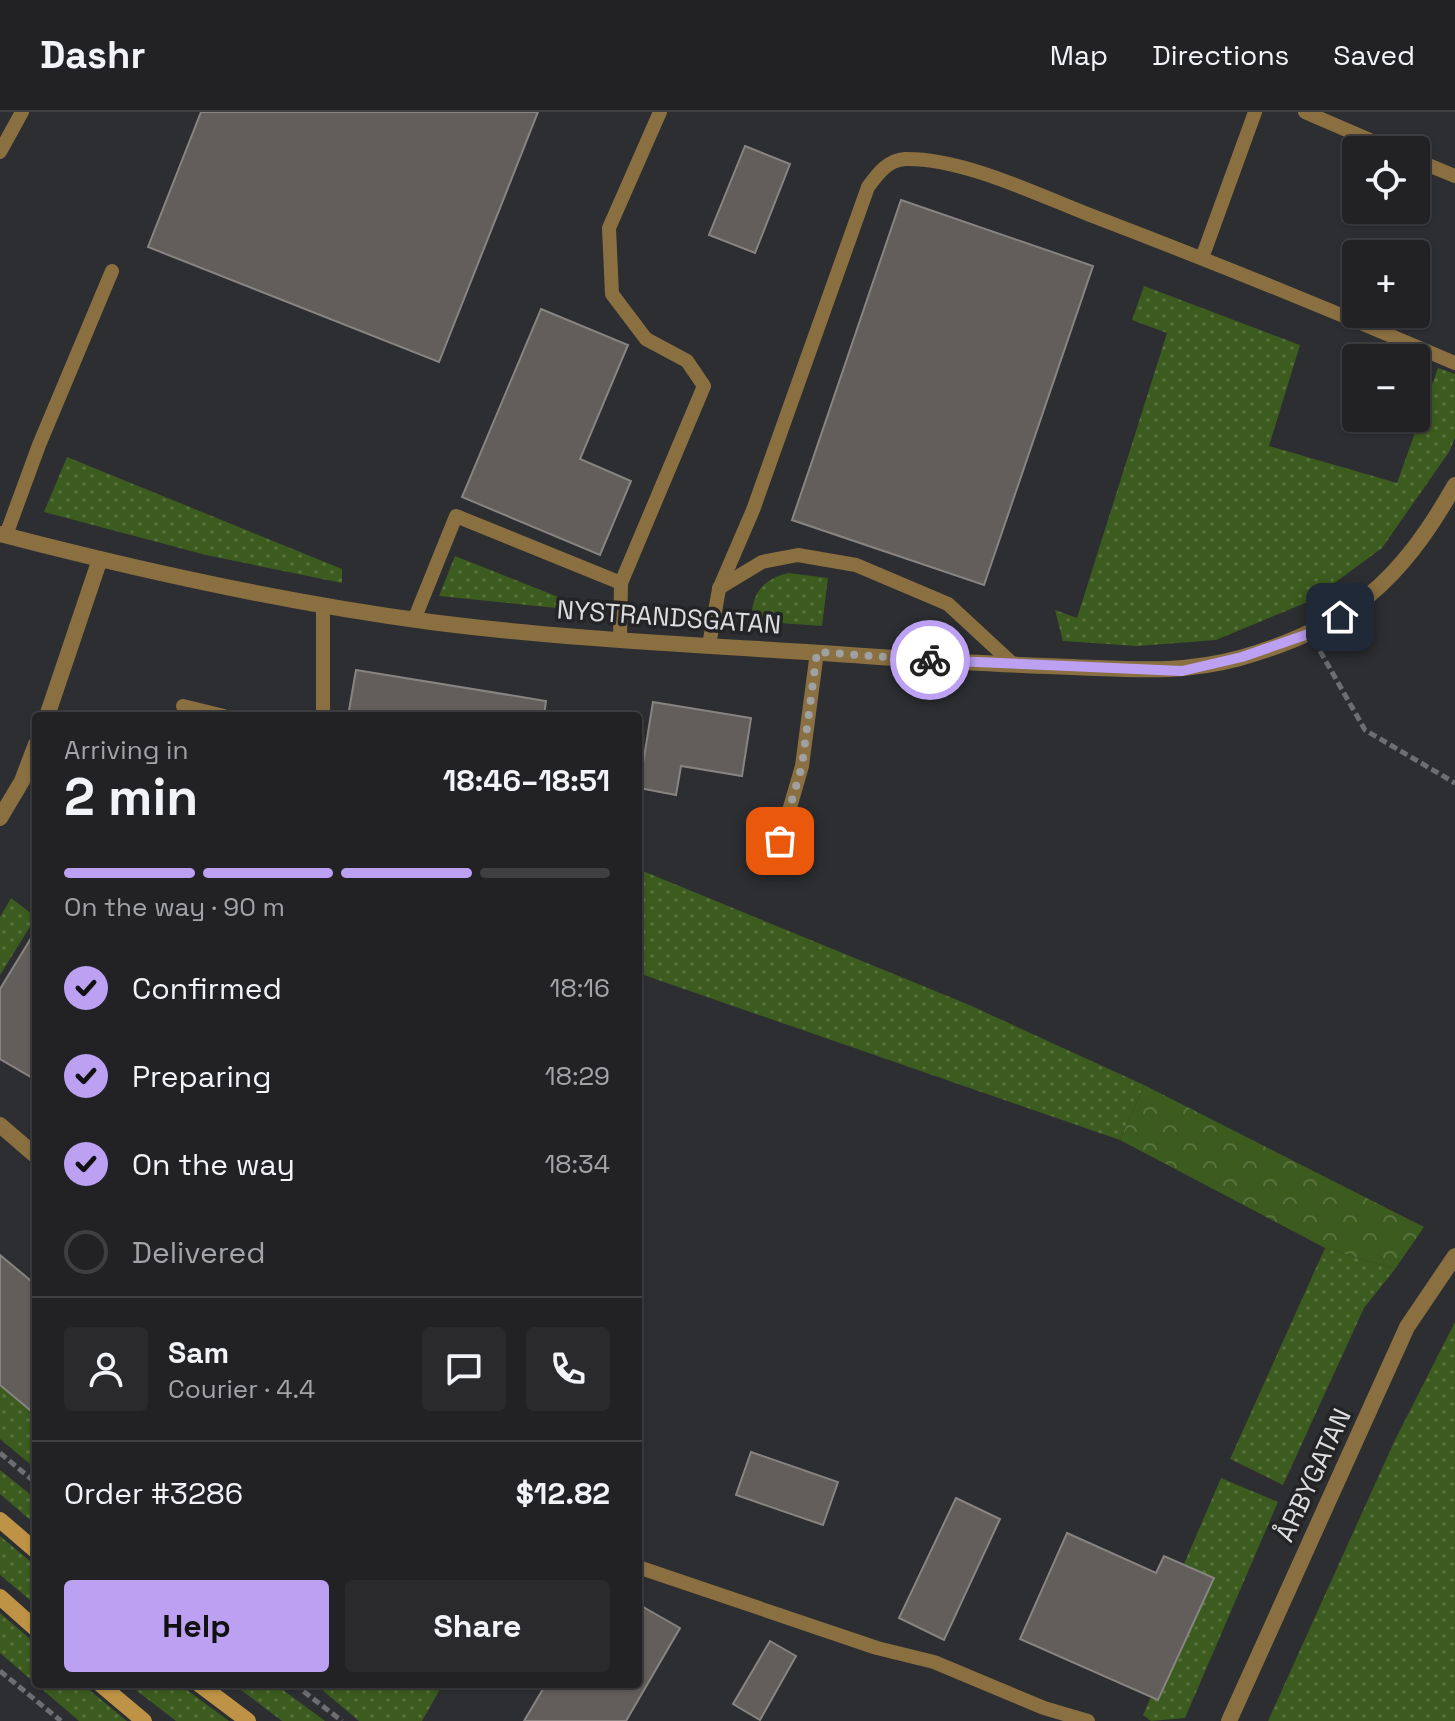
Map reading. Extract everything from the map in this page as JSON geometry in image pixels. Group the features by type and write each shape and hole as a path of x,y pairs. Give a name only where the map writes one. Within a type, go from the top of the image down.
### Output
{"main road":[{"path":"0,1520 32,1548"},
{"path":"0,1597 32,1625"},
{"path":"105,1688 144,1721"},
{"path":"204,1688 248,1721"}],"street":[{"name":"NYSTRANDSGATAN","path":"3,534 100,559 323,607 414,620 709,645 1014,665 1182,671 1242,657 1310,633 1364,603 1427,533 1455,485"},
{"path":"48,712 100,559"},
{"path":"0,818 29,784"},
{"path":"0,1125 32,1153"},
{"name":"ÅRBYGATAN","path":"1229,1721 1407,1327 1455,1256"}],"lane":[{"path":"0,152 22,112"},
{"path":"620,638 621,583 704,386 687,361 646,339 612,294 609,228 660,112"},
{"path":"1202,258 1255,112"},
{"path":"1305,112 1361,136"},
{"path":"709,645 719,589 753,510 868,187 882,168 902,159 951,164 1202,258 1455,363"},
{"path":"1430,166 1455,176"},
{"path":"3,534 112,271"},
{"path":"414,620 456,516 621,583"},
{"path":"719,589 762,562 798,555 856,565 948,604 1014,665"},
{"path":"323,607 323,712"},
{"path":"773,866 802,766 817,652"},
{"path":"183,706 208,712"},
{"path":"642,1568 877,1648 934,1662 1044,1708 1088,1721"}],"path":[{"path":"1310,633 1365,730 1455,783"},
{"path":"0,1453 32,1480"},
{"path":"0,1671 61,1721"},
{"path":"299,1688 342,1721"}],"green space":[{"path":"1144,286 1300,345 1269,446 1397,483 1415,432 1430,432 1430,390 1438,368 1455,374 1455,438 1449,452 1382,548 1310,601 1216,640 1137,646 1063,641 1055,610 1077,618 1167,333 1132,320"},
{"path":"67,457 342,569 342,583 206,555 44,512"},
{"path":"455,556 586,608 585,611 439,596"},
{"path":"788,573 828,578 822,626 751,621 753,603 760,590 771,580"},
{"path":"642,871 967,1004 1144,1085 1120,1140 642,974"},
{"path":"11,898 32,914 32,923 0,975 0,917"},
{"path":"1144,1085 1424,1227 1395,1269 1325,1248 1120,1140"},
{"path":"1325,1248 1395,1269 1364,1308 1283,1485 1230,1459"},
{"path":"1455,1322 1455,1721 1268,1721 1394,1442"},
{"path":"0,1385 30,1409 32,1407 32,1466 0,1439"},
{"path":"0,1470 32,1496 32,1522 0,1494"},
{"path":"1221,1478 1278,1502 1185,1718 1151,1721 1143,1715 1151,1697 1159,1700 1213,1579 1184,1564"},
{"path":"0,1536 32,1563 32,1602 0,1575"},
{"path":"0,1613 32,1641 32,1681 0,1653"},
{"path":"41,1688 87,1688 127,1721 79,1721"},
{"path":"133,1688 184,1688 229,1721 176,1721"},
{"path":"238,1688 280,1688 325,1721 282,1721"},
{"path":"320,1688 441,1688 422,1721 359,1721"}],"building":[{"path":"201,112 538,112 439,362 148,247"},
{"path":"745,146 790,164 755,253 709,235"},
{"path":"901,200 1093,266 984,585 792,520"},
{"path":"541,309 628,345 580,459 631,481 600,555 462,497"},
{"path":"356,670 546,701 545,712 349,712"},
{"path":"653,702 751,718 742,776 681,766 676,795 642,789"},
{"path":"32,937 32,1078 0,1059 0,989"},
{"path":"0,1255 32,1282 30,1410 0,1385"},
{"path":"751,1452 838,1482 823,1525 736,1495"},
{"path":"956,1498 1000,1519 944,1640 899,1618"},
{"path":"1067,1533 1156,1573 1164,1556 1214,1578 1158,1700 1020,1639"},
{"path":"642,1606 680,1628 626,1721 524,1721 544,1688 642,1688"},
{"path":"770,1641 796,1656 760,1720 733,1704"}],"way so far":[{"path":"780,841 802,766 809,729 810,686 817,652 930,660"}],"route":[{"path":"930,660 1182,671 1242,657 1317,631 1340,617"}]}
